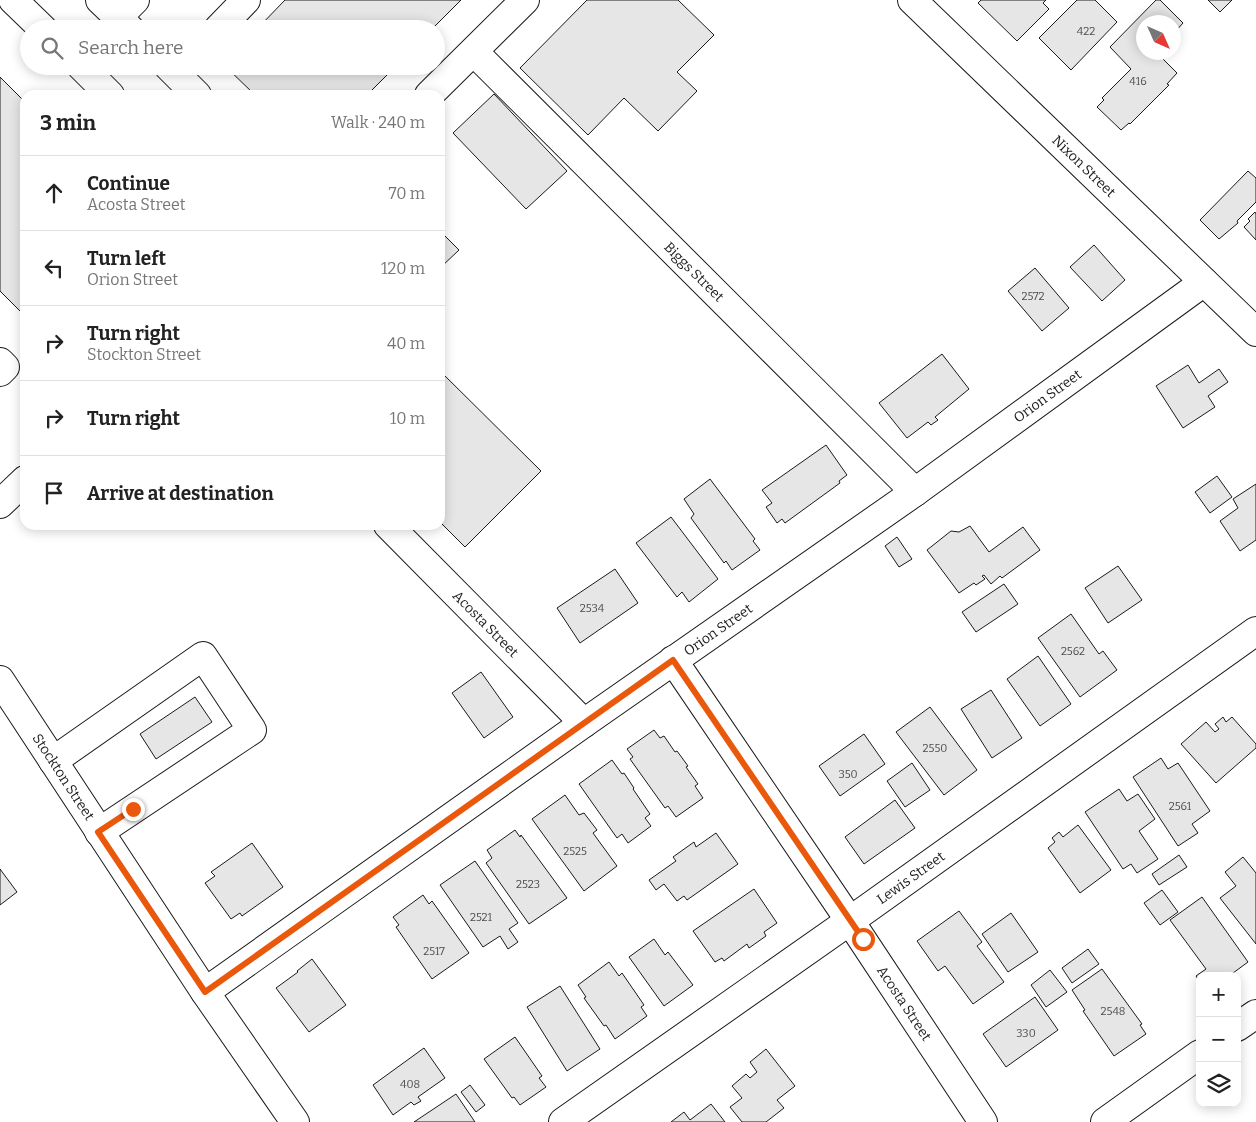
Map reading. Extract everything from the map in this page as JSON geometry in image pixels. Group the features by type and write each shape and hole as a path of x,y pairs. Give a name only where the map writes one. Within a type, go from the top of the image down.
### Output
{"street":[{"path":"13,0 33,20"},
{"path":"227,20 246,0"},
{"path":"434,90 525,0"},
{"name":"Nixon Street","path":"912,0 1256,332"},
{"name":"Biggs Street","path":"474,52 914,492"},
{"path":"89,75 105,90"},
{"path":"181,75 194,90"},
{"name":"Orion Street","path":"205,992 584,722 914,492 1204,282"},
{"path":"0,362 5,367 0,372"},
{"path":"0,504 20,485"},
{"name":"Acosta Street","path":"393,530 584,722"},
{"name":"Lewis Street","path":"563,1122 850,921 1256,631"},
{"path":"53,761 203,656 252,730 98,832"},
{"name":"Acosta Street","path":"673,660 850,921 983,1122"},
{"name":"Stockton Street","path":"0,680 98,832 295,1122"},
{"path":"1241,1024 1256,1014"},
{"path":"1105,1122 1196,1057"}],"building":[{"path":"285,0 461,0 441,20 266,20"},
{"path":"587,0 678,0 714,35 677,72 697,91 658,131 624,98 588,135 520,68"},
{"path":"981,0 1046,0 1043,3 1049,9 1017,41 978,3"},
{"path":"1077,0 1095,0 1117,22 1071,70 1039,38"},
{"path":"1156,0 1160,0 1175,15 1141,15"},
{"path":"1208,0 1232,0 1220,12"},
{"path":"1136,20 1136,60 1164,60 1177,73 1167,84 1169,85 1130,124 1121,130 1097,107 1104,100 1102,98 1131,69 1110,47"},
{"path":"234,75 387,75 372,90 250,90"},
{"path":"0,77 20,97 20,311 0,291"},
{"path":"494,94 567,171 526,209 453,133"},
{"path":"1248,171 1256,178 1256,202 1237,221 1238,223 1219,239 1200,220"},
{"path":"1255,212 1256,240 1244,227 1250,221 1248,219"},
{"path":"445,236 459,250 445,263"},
{"path":"1094,245 1125,280 1102,301 1070,267"},
{"path":"1035,268 1069,308 1042,331 1008,291"},
{"path":"942,354 969,389 935,417 938,420 931,425 928,422 907,438 879,403"},
{"path":"1188,365 1199,383 1219,369 1228,382 1208,396 1215,407 1183,428 1156,386"},
{"path":"445,376 541,471 465,547 445,527"},
{"path":"826,445 847,475 839,481 840,483 785,523 782,519 777,523 766,507 772,503 762,490"},
{"path":"1217,476 1232,497 1210,513 1195,492"},
{"path":"710,479 755,539 753,541 760,550 732,570 726,561 724,563 691,518 694,514 684,499"},
{"path":"1256,484 1256,540 1240,551 1220,521 1238,508 1233,499"},
{"path":"671,517 718,579 689,602 682,592 677,597 636,543"},
{"path":"970,526 989,552 1023,527 1040,550 991,584 984,575 982,576 985,579 976,585 974,583 959,593 927,550 951,531 959,532"},
{"path":"897,537 912,559 899,567 885,546"},
{"path":"1118,566 1142,600 1108,623 1085,588"},
{"path":"615,569 638,603 580,643 557,608"},
{"path":"1004,584 1018,604 976,632 962,612"},
{"path":"1071,614 1099,654 1103,651 1117,670 1080,697 1038,638"},
{"path":"1038,656 1071,704 1040,726 1007,679"},
{"path":"481,672 513,717 484,738 452,693"},
{"path":"991,690 1022,738 992,758 961,709"},
{"path":"195,697 212,722 156,759 140,734"},
{"path":"930,707 977,770 944,795 896,732"},
{"path":"1223,717 1226,722 1232,717 1256,744 1256,748 1216,783 1181,744 1206,722 1215,732 1219,729 1215,724"},
{"path":"654,730 660,738 664,736 688,766 686,767 698,784 695,786 703,798 676,817 668,806 665,808 630,759 633,757 627,749"},
{"path":"864,734 885,764 840,796 819,766"},
{"path":"1161,758 1168,769 1178,763 1210,811 1192,824 1198,833 1178,846 1133,777"},
{"path":"612,760 622,774 624,773 650,814 645,818 651,826 628,843 622,834 617,838 579,784"},
{"path":"912,763 930,790 905,807 887,781"},
{"path":"1119,789 1127,801 1138,794 1155,819 1139,831 1158,859 1137,873 1131,864 1123,869 1085,812"},
{"path":"565,795 579,815 584,813 597,830 593,833 617,866 584,891 532,819"},
{"path":"895,800 915,828 864,864 845,837"},
{"path":"1078,825 1111,870 1080,893 1048,848 1055,842 1052,838 1059,832 1063,837"},
{"path":"515,830 520,837 521,835 567,898 529,924 486,863 492,858 487,850"},
{"path":"716,833 738,864 687,900 684,896 677,901 664,884 656,890 649,880 676,861 673,857 694,842 696,847"},
{"path":"252,843 283,887 242,916 240,913 231,919 205,883 215,876 211,872"},
{"path":"1179,855 1187,867 1159,885 1152,874"},
{"path":"1243,857 1256,873 1256,944 1220,898 1236,886 1225,872"},
{"path":"475,861 518,923 509,929 518,942 508,949 500,936 483,947 440,885"},
{"path":"0,869 17,892 0,905"},
{"path":"754,889 777,923 764,932 766,936 749,948 747,944 724,961 722,958 715,962 693,931"},
{"path":"1162,890 1178,912 1160,925 1144,903"},
{"path":"423,895 429,904 432,901 469,953 432,979 396,927 399,925 393,917"},
{"path":"1202,897 1248,962 1234,972 1202,972 1206,969 1170,920"},
{"path":"959,911 982,942 977,946 1004,982 973,1004 945,966 938,971 917,941"},
{"path":"1011,913 1038,952 1008,972 982,934"},
{"path":"654,939 665,955 668,952 693,985 664,1006 629,957"},
{"path":"1088,949 1099,964 1072,983 1062,968"},
{"path":"312,959 346,1005 309,1032 276,988"},
{"path":"609,962 619,976 622,973 644,1005 641,1007 647,1016 615,1039 584,998 586,997 578,985"},
{"path":"1102,969 1142,1024 1140,1025 1146,1034 1114,1056 1083,1011 1085,1010 1072,990"},
{"path":"1050,970 1067,992 1046,1007 1031,985"},
{"path":"560,986 600,1049 567,1071 527,1007"},
{"path":"1035,997 1058,1030 1006,1067 983,1034"},
{"path":"515,1037 542,1076 539,1078 546,1087 520,1105 514,1097 512,1098 484,1059"},
{"path":"424,1048 445,1078 418,1097 421,1101 414,1105 411,1102 393,1115 373,1085"},
{"path":"766,1049 795,1086 777,1100 784,1108 766,1122 742,1122 730,1107 742,1098 732,1086 746,1074 750,1078 757,1072 750,1062"},
{"path":"470,1085 485,1105 476,1112 461,1092"},
{"path":"456,1094 475,1122 414,1122"},
{"path":"711,1104 725,1122 671,1122 684,1112 690,1120"}],"route":[{"path":"133,809 98,832 205,992 673,660 863,939"}]}
